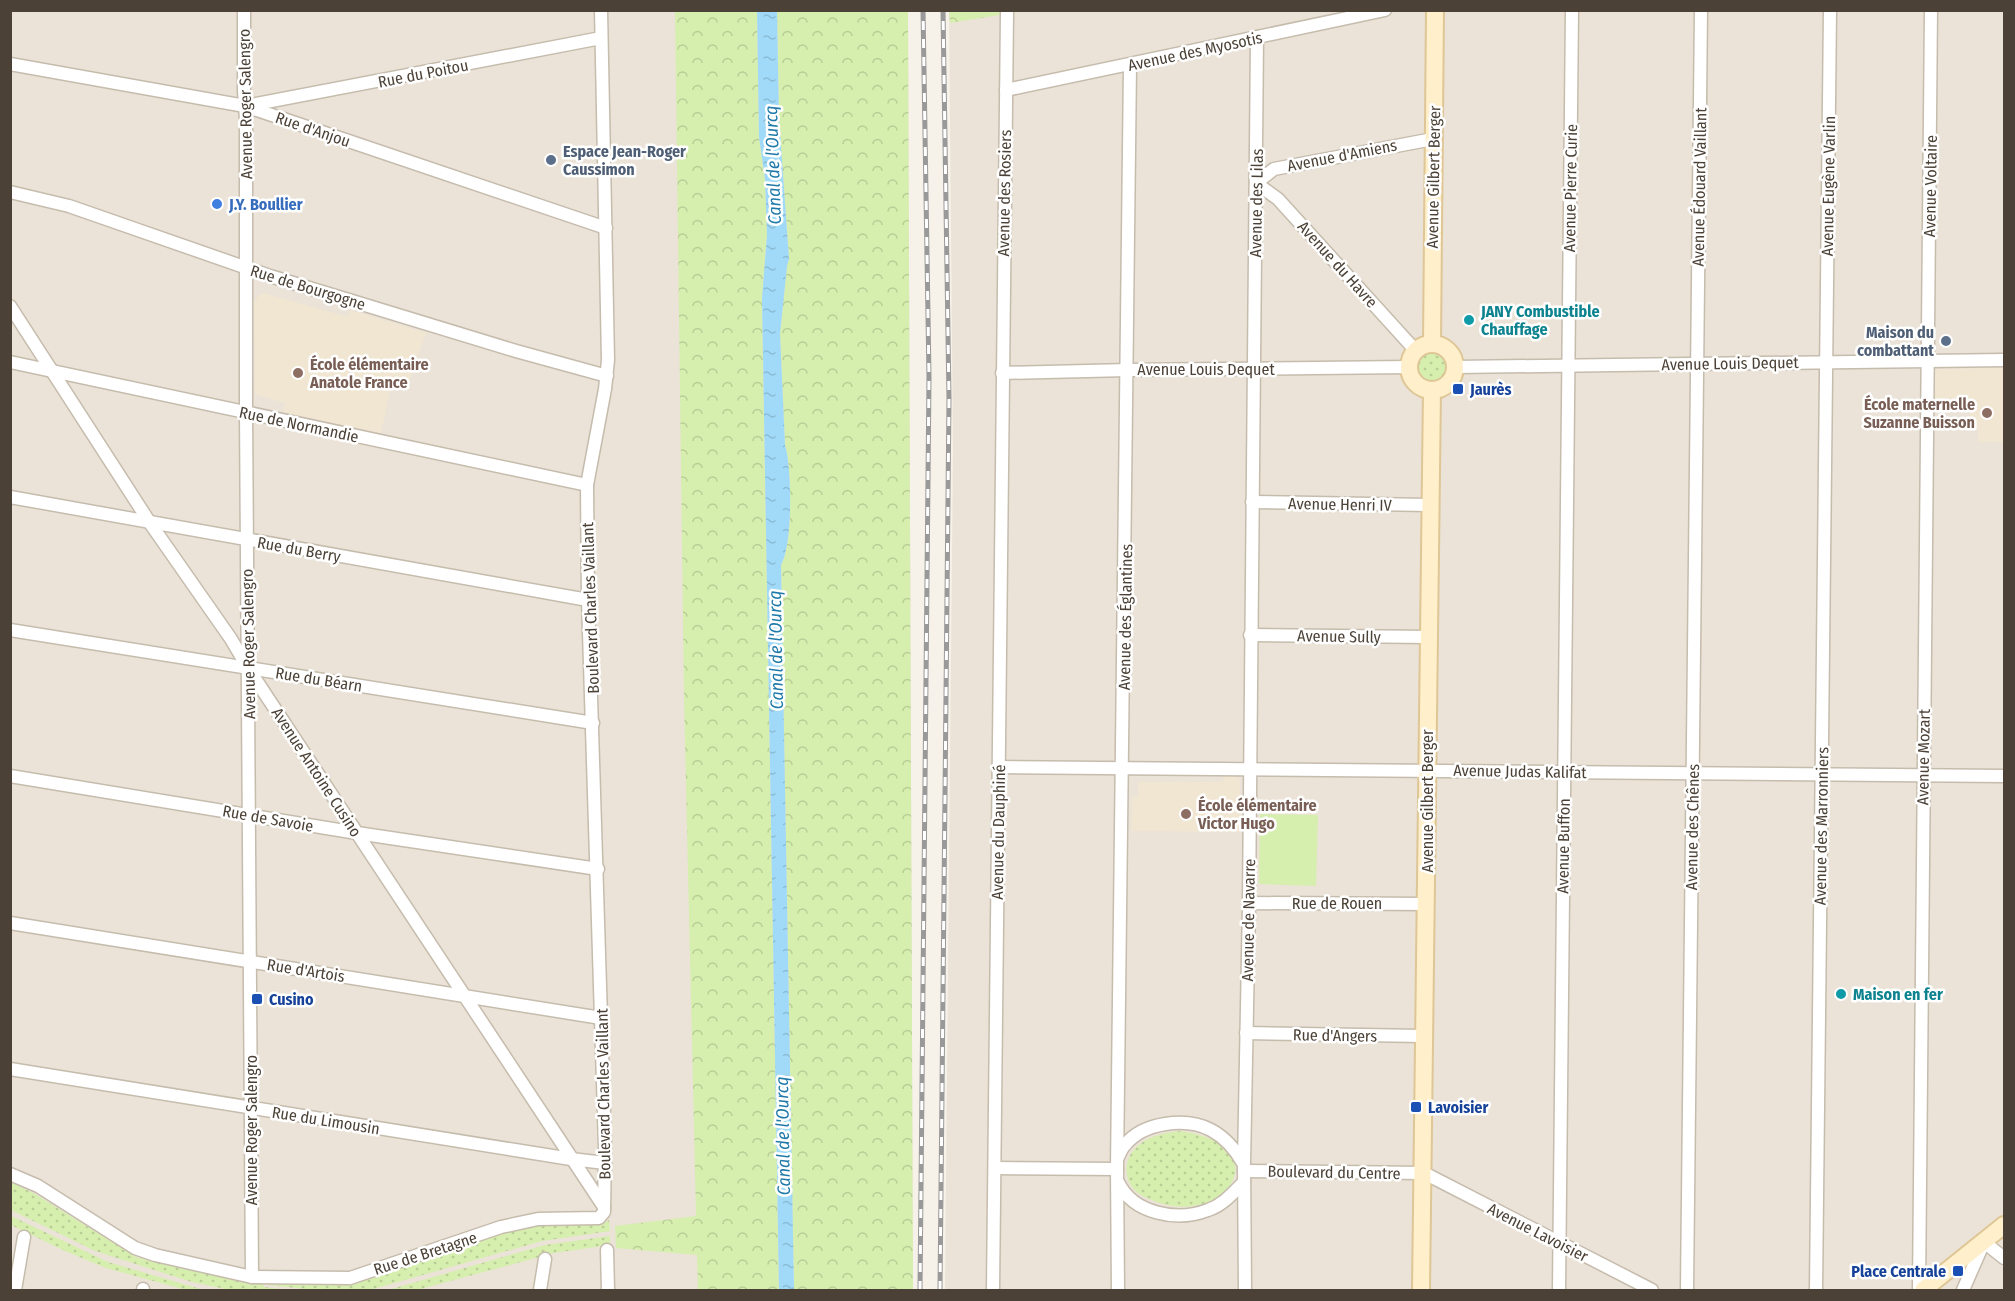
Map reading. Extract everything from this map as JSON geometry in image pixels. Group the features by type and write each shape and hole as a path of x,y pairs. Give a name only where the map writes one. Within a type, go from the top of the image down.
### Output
{"street":[{"name":"Avenue Roger Salengro","path":"244,10 252,1277"},
{"name":"Boulevard Charles Vaillant","path":"601,10 607,376 587,485 588,600 598,869 605,1208"},
{"name":"Avenue des Myosotis","path":"1006,90 1385,10"},
{"name":"Avenue Gilbert Berger","path":"1424,347 1435,10"},
{"name":"Avenue Pierre Curie","path":"1569,365 1572,10"},
{"name":"Avenue Édouard Vaillant","path":"1698,364 1701,10"},
{"name":"Avenue Eugène Varlin","path":"1827,362 1830,10"},
{"name":"Avenue Voltaire","path":"1928,361 1931,10"},
{"name":"Avenue des Rosiers","path":"1002,374 1007,13"},
{"name":"Avenue des Lilas","path":"1254,369 1257,37"},
{"name":"Rue du Poitou","path":"245,106 601,38"},
{"name":"Rue d'Anjou","path":"10,64 245,106 606,228"},
{"name":"Avenue des Églantines","path":"1118,1290 1130,65"},
{"name":"Avenue d'Amiens","path":"1256,183 1274,169 1432,139"},
{"name":"Avenue du Havre","path":"1256,183 1278,199 1424,347"},
{"name":"Rue de Bourgogne","path":"10,192 69,206 247,268 516,351 607,376"},
{"name":"Avenue Antoine Cusino","path":"10,306 150,523 231,639 605,1208"},
{"path":"1443,346 1452,356 1456,367 1451,381 1439,390 1418,386 1410,374 1409,367 1413,355 1424,347 1443,346"},
{"name":"Avenue Louis Dequet","path":"1456,367 2004,360"},
{"name":"Avenue Mozart","path":"1921,1290 1920,1152 1928,361"},
{"name":"Rue de Normandie","path":"10,362 587,485"},
{"name":"Avenue des Marronniers","path":"1816,1290 1827,362"},
{"name":"Avenue des Chênes","path":"1687,1290 1698,364"},
{"name":"Avenue Buffon","path":"1559,1290 1569,365"},
{"name":"Avenue Louis Dequet","path":"1002,374 1128,370 1409,367"},
{"name":"Avenue de Navarre","path":"1245,1290 1244,1172 1254,369"},
{"name":"Avenue du Dauphiné","path":"993,1290 1002,374"},
{"name":"Avenue Gilbert Berger","path":"1421,1290 1432,390"},
{"name":"Rue du Berry","path":"10,497 588,600"},
{"name":"Avenue Henri IV","path":"1252,502 1429,505"},
{"name":"Rue du Béarn","path":"10,630 592,723"},
{"name":"Avenue Sully","path":"1250,635 1429,637"},
{"name":"Avenue Judas Kalifat","path":"999,767 2004,776"},
{"name":"Rue de Savoie","path":"10,776 357,833 598,869"},
{"name":"Rue de Rouen","path":"1249,903 1426,904"},
{"name":"Rue d'Artois","path":"10,923 601,1018"},
{"name":"Rue d'Angers","path":"1246,1034 1424,1036"},
{"name":"Rue du Limousin","path":"10,1069 605,1163"},
{"path":"1172,1123 1191,1124 1210,1130 1233,1146 1244,1172 1228,1198 1209,1210 1171,1215 1150,1211 1128,1198 1118,1169 1124,1145 1133,1137 1148,1129 1172,1123"},
{"path":"995,1168 1118,1169"},
{"name":"Boulevard du Centre","path":"1244,1172 1424,1173"},
{"name":"Avenue Lavoisier","path":"1424,1173 1652,1290"},
{"name":"Rue de Bretagne","path":"10,1174 38,1186 135,1248 155,1255 252,1277 350,1278 501,1227 538,1220 599,1218 605,1208"},
{"path":"1921,1290 2004,1225"},
{"path":"15,1290 24,1237"},
{"path":"1984,1242 2004,1258"},
{"path":"1963,1290 1984,1242"},
{"path":"607,1250 608,1290"},
{"path":"540,1290 545,1259"}],"shaded area":[{"path":"10,11 908,11 913,1290 11,1290"},
{"path":"949,11 2004,11 2004,1290 945,1290 953,448"},
{"path":"263,293 348,317 350,310 426,333 408,384 392,380 381,433 283,412 285,403 255,394 254,303"},
{"name":"École maternelle Suzanne Buisson","path":"2004,368 2004,442 1978,442 1978,428 1969,427 1970,399 1934,398 1934,371 1937,369"},
{"name":"École élémentaire Victor Hugo","path":"1224,776 1237,776 1240,780 1240,832 1131,831 1132,797 1138,797 1138,782 1223,782"}],"green space":[{"path":"949,10 1024,11 950,23"},
{"path":"675,11 757,11 759,137 765,179 767,235 762,298 779,1290 698,1290 697,1255 616,1248 615,1226 696,1216 684,700"},
{"path":"777,11 908,11 913,1290 794,1290 781,565 788,541 790,506 780,334 789,259 779,118"},
{"path":"1432,349 1445,354 1450,367 1445,380 1432,385 1419,380 1414,367 1419,354"},
{"path":"1260,814 1318,815 1316,886 1259,884"},
{"path":"1179,1131 1211,1139 1230,1153 1235,1168 1231,1184 1217,1197 1197,1205 1172,1206 1143,1196 1131,1185 1126,1171 1130,1156 1140,1144 1149,1138"},
{"path":"11,1182 35,1194 136,1257 168,1265 169,1261 262,1281 264,1287 290,1290 230,1290 192,1282 95,1251 11,1210"},
{"path":"11,1216 108,1262 204,1290 186,1290 106,1268 11,1225"},
{"path":"609,1220 610,1231 542,1241 370,1290 315,1290 265,1283 354,1283 505,1232 538,1224 604,1223"},
{"path":"610,1236 610,1245 554,1253 417,1290 388,1290 545,1245"}],"water":[{"name":"Canal de l'Ourcq","path":"757,11 777,11 779,118 789,259 780,334 790,506 788,541 781,565 794,1290 779,1290 762,298 767,235 765,179 759,137"}],"railway":[{"path":"920,1290 929,377 923,10"},
{"path":"940,1290 949,399 943,10"}],"place":[{"name":"Espace Jean-Roger Caussimon","path":"551,160"},
{"name":"J.Y. Boullier","path":"217,204"},
{"name":"JANY Combustible Chauffage","path":"1469,320"},
{"name":"Maison du combattant","path":"1946,341"},
{"name":"École élémentaire Anatole France","path":"298,373"},
{"name":"Jaurès","path":"1458,389"},
{"name":"École maternelle Suzanne Buisson","path":"1987,413"},
{"name":"École élémentaire Victor Hugo","path":"1186,814"},
{"name":"Maison en fer","path":"1841,994"},
{"name":"Cusino","path":"257,999"},
{"name":"Lavoisier","path":"1416,1107"},
{"name":"Place Centrale","path":"1958,1271"}]}
